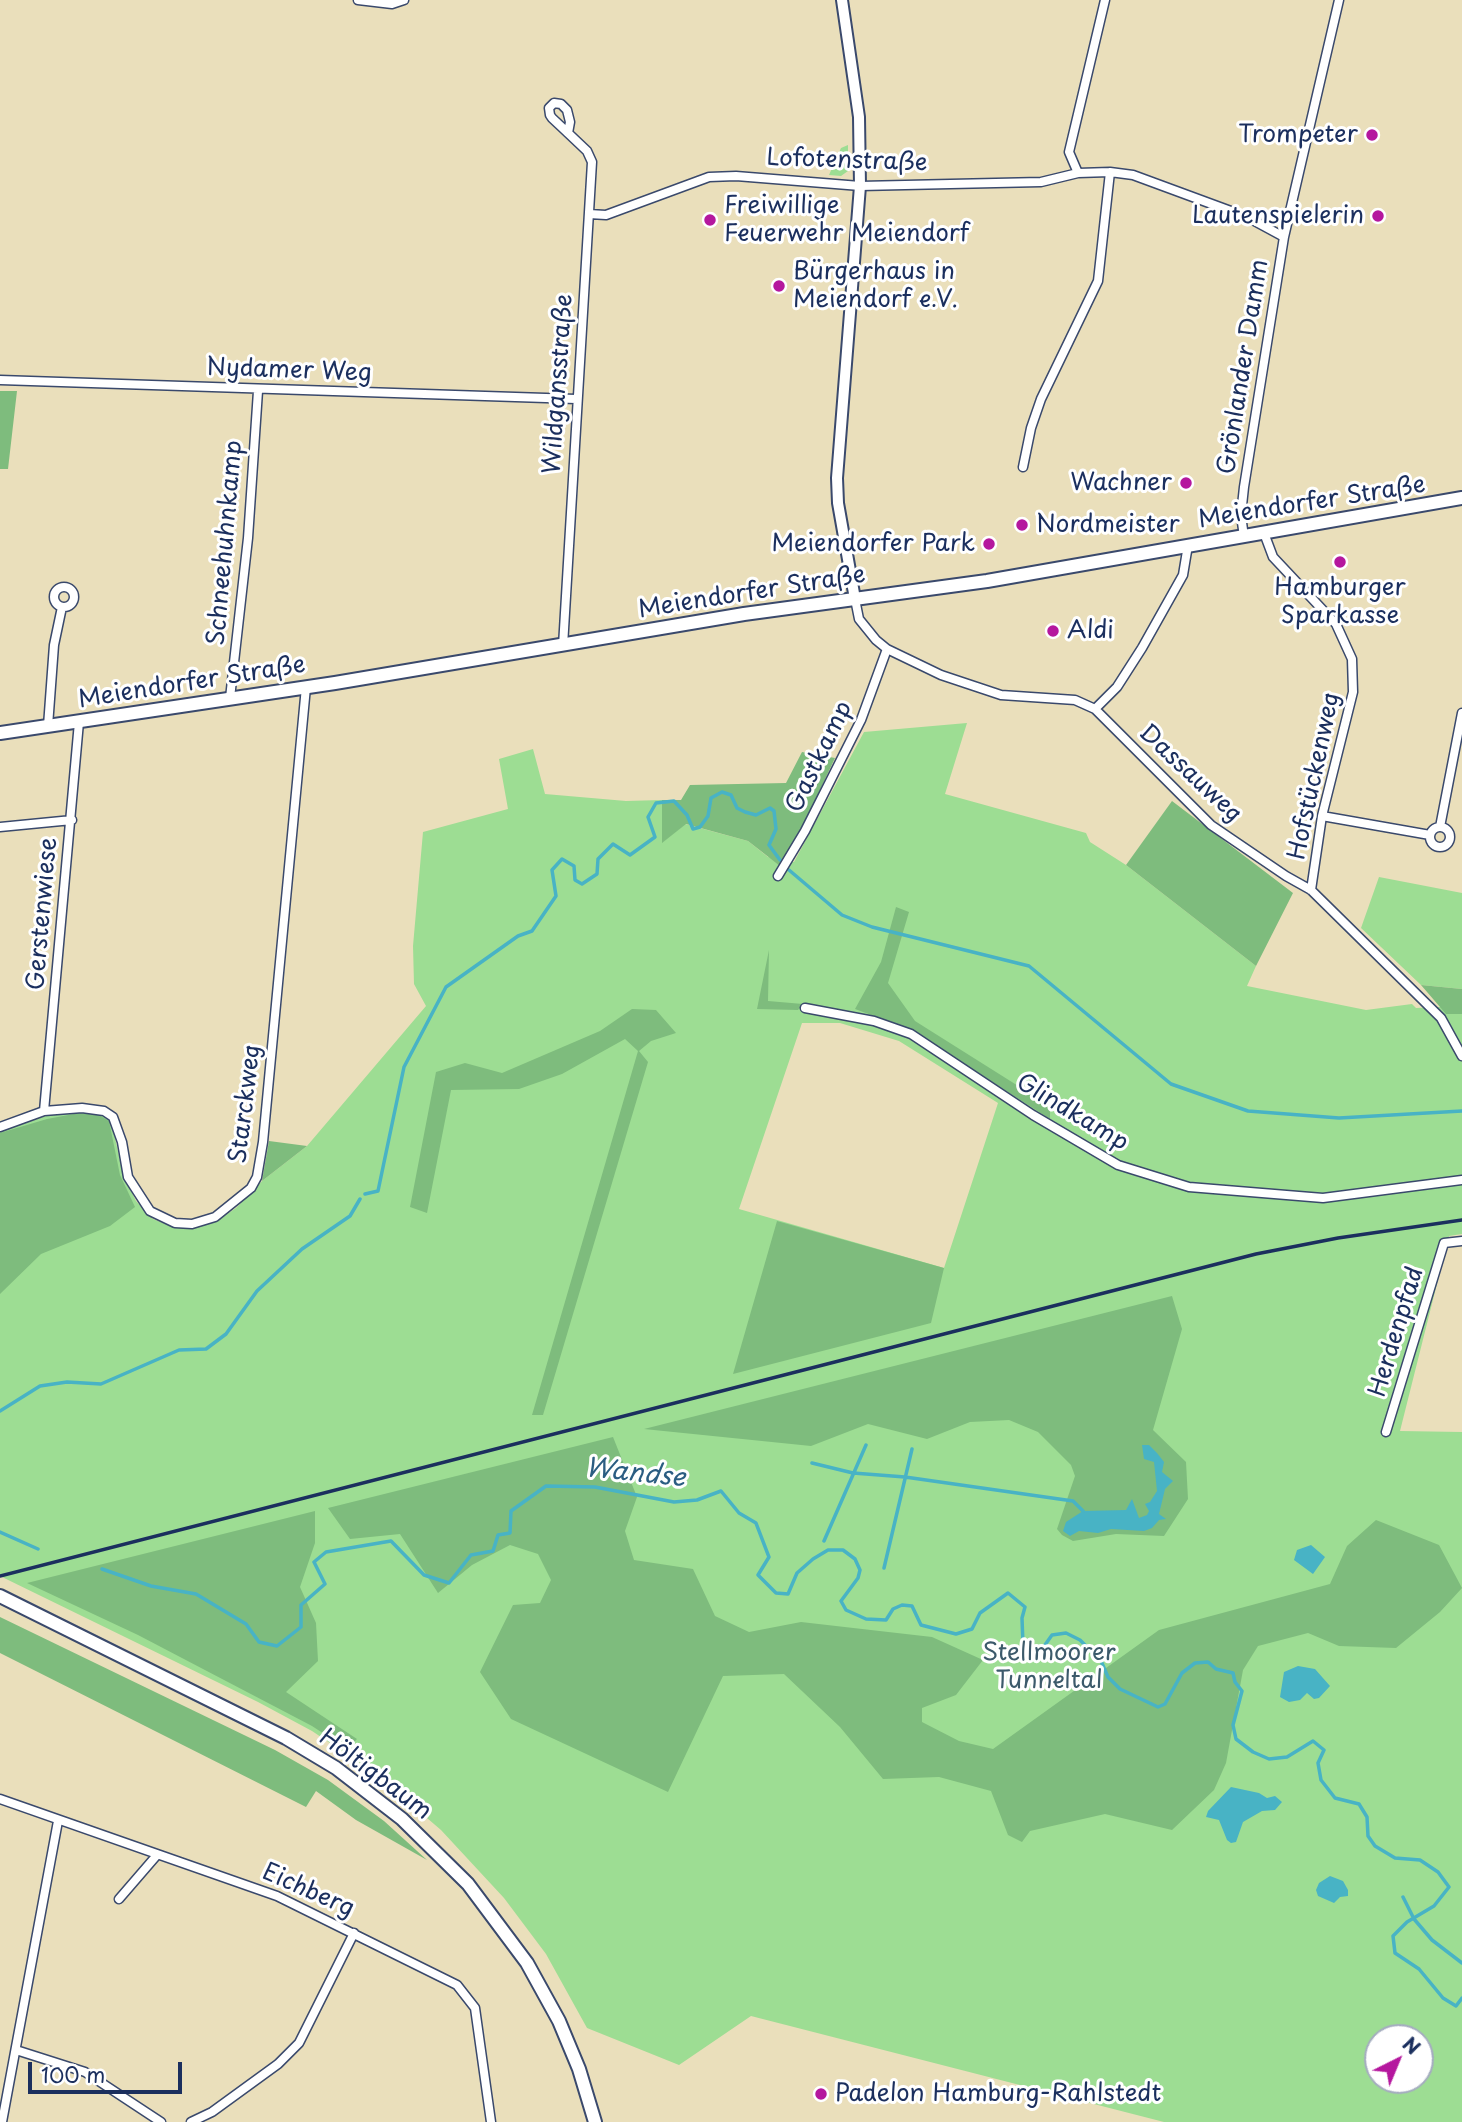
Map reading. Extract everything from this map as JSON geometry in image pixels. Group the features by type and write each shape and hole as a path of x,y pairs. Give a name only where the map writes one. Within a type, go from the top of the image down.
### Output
{"main road":[{"name":"Meiendorfer Straße","path":"0,733 987,580 1462,498"},
{"name":"Höltigbaum","path":"0,1596 304,1748 358,1783 424,1838 484,1905 538,1981 569,2045 595,2122"}],"street":[{"path":"358,0 385,4 404,0"},
{"path":"842,0 859,117 860,186 837,478 838,503 855,599"},
{"path":"1078,173 1069,152 1105,0"},
{"name":"Grönlander Damm","path":"1244,537 1241,515 1244,487 1284,237 1339,0"},
{"name":"Wildgansstraße","path":"563,646 591,156 568,133"},
{"path":"1023,467 1031,428 1041,399 1098,281 1110,172"},
{"name":"Lofotenstraße","path":"589,214 606,215 709,177 736,176 860,186 1041,182 1078,173 1110,172 1133,175 1247,217 1284,237"},
{"name":"Nydamer Weg","path":"0,380 258,391 576,399"},
{"name":"Schneehuhnkamp","path":"230,698 248,538 258,391"},
{"name":"Hofstückenweg","path":"1264,533 1273,557 1336,624 1352,659 1353,692 1322,816 1311,890"},
{"path":"1095,709 1117,687 1142,648 1183,575 1188,545"},
{"name":"Dassauweg","path":"855,599 862,624 887,649 941,675 1001,695 1075,700 1095,709 1211,825 1311,890 1441,1018 1462,1056"},
{"name":"Meiendorfer Straße","path":"48,726 54,645 62,607"},
{"name":"Gastkamp","path":"778,876 805,831 861,720 887,649"},
{"name":"Starckweg","path":"0,1127 44,1111 94,1108 113,1117 128,1177 150,1211 175,1223 204,1221 215,1217 250,1188 257,1177 263,1142 306,687"},
{"path":"1322,816 1430,835 1440,827 1462,713"},
{"name":"Gerstenwiese","path":"44,1111 79,722"},
{"path":"0,827 72,820"},
{"path":"1430,835 1435,845 1446,845 1450,834 1440,827"},
{"name":"Glindkamp","path":"805,1008 874,1021 911,1034 1033,1115 1118,1165 1189,1187 1323,1198 1462,1181"},
{"name":"Herdenpfad","path":"1386,1432 1444,1243 1462,1241"},
{"name":"Eichberg","path":"0,1799 277,1896 450,1981 467,1994 479,2024 491,2122"},
{"path":"2,2122 58,1821"},
{"path":"119,1899 158,1855"},
{"path":"191,2122 212,2112 278,2064 299,2043 354,1933"},
{"path":"16,2050 85,2072 161,2122"}],"green space":[{"path":"848,145 848,171 841,176 829,175 841,148"},
{"path":"0,391 17,391 8,469 0,469"},
{"name":"Stellmoorer Tunneltal","path":"967,723 945,794 1086,833 1090,842 1126,865 1256,966 1247,986 1366,1010 1412,1004 1416,1008 1462,1006 1462,1234 1449,1236 1400,1431 1462,1432 1462,2122 1164,2122 751,2016 679,2065 587,2028 546,1954 504,1898 441,1830 372,1771 312,1731 258,1702 0,1576 0,1132 46,1116 79,1111 99,1112 111,1120 123,1174 136,1201 153,1219 173,1227 194,1228 215,1222 236,1208 262,1181 307,1146 426,1006 414,984 413,946 423,832 508,809 499,759 533,749 545,794 626,801 662,800 662,842 685,824 748,841 768,857 794,862 864,732","holes":["802,1023 840,1023 899,1041 998,1103 944,1268 739,1209"]},
{"path":"802,752 835,758 802,828 780,866 748,841 686,824 662,843 662,800 681,800 690,785 786,783"},
{"path":"1172,801 1293,893 1256,966 1126,865"},
{"path":"1379,877 1462,893 1462,989 1421,985 1361,928"},
{"path":"896,907 909,912 888,983 915,1021 1050,1106 1050,1119 912,1030 855,1009 881,962"},
{"path":"769,950 768,1001 803,1004 798,1010 757,1009"},
{"path":"1421,985 1462,989 1462,1014 1446,1014"},
{"path":"632,1009 656,1010 676,1033 651,1041 639,1051 648,1062 543,1415 532,1415 638,1051 625,1039 562,1074 519,1089 451,1090 427,1213 410,1207 436,1072 465,1063 502,1073 600,1031"},
{"path":"79,1113 99,1115 109,1121 120,1175 135,1207 110,1226 41,1254 0,1294 0,1133"},
{"path":"269,1141 307,1146 262,1181"},
{"path":"777,1221 944,1268 931,1323 733,1374"},
{"path":"1172,1296 1182,1329 1153,1430 1186,1462 1188,1499 1164,1536 1116,1534 1073,1541 1062,1535 1057,1529 1075,1476 1071,1465 1038,1432 1009,1420 970,1422 927,1439 868,1424 811,1446 644,1429"},
{"path":"613,1437 637,1497 625,1531 634,1560 693,1569 715,1616 749,1632 801,1622 932,1637 983,1660 956,1695 922,1708 922,1722 959,1741 993,1749 1159,1630 1330,1584 1347,1546 1376,1520 1439,1545 1462,1588 1440,1612 1396,1648 1339,1646 1308,1633 1258,1646 1243,1670 1226,1763 1214,1790 1172,1830 1105,1814 1030,1831 1022,1842 1008,1835 991,1791 939,1777 883,1779 840,1727 784,1674 723,1676 668,1792 511,1719 480,1672 513,1605 540,1603 551,1580 538,1554 510,1545 472,1565 438,1593 400,1534 350,1539 328,1508"},
{"path":"315,1511 315,1543 300,1587 316,1623 318,1661 286,1692 357,1739 347,1749 312,1726 138,1635 27,1583"},
{"path":"0,1617 275,1750 328,1780 384,1821 427,1860 356,1820 316,1791 306,1807 0,1653"}],"water":[{"path":"1142,1445 1149,1445 1157,1453 1164,1462 1162,1472 1173,1481 1165,1489 1159,1514 1166,1519 1159,1520 1152,1528 1144,1531 1079,1531 1070,1536 1063,1531 1066,1522 1083,1511 1126,1510 1132,1499 1139,1518 1147,1515 1149,1511 1145,1504 1150,1502 1157,1491 1154,1462 1144,1459"},
{"path":"1311,1545 1325,1557 1313,1574 1294,1560 1297,1550"},
{"path":"1298,1666 1315,1669 1330,1686 1319,1698 1314,1699 1307,1693 1300,1700 1289,1702 1280,1697 1284,1672"},
{"path":"1231,1787 1259,1793 1267,1798 1275,1796 1282,1802 1275,1810 1262,1811 1243,1822 1236,1842 1231,1843 1227,1840 1219,1820 1206,1817 1208,1811"},
{"path":"1330,1876 1343,1881 1348,1890 1348,1896 1340,1897 1334,1903 1318,1896 1316,1890 1319,1883"}],"waterway":[{"path":"365,1194 378,1191 404,1067 446,987 518,936 532,931 556,896 552,870 562,859 574,866 575,880 582,884 597,874 598,859 613,844 630,855 655,837 648,817 656,803 674,801 687,815 693,829 700,827 708,816 711,798 722,792 731,795 737,808 745,812 756,815 770,808 774,811 776,829 769,845 780,860"},
{"path":"789,870 842,915 872,927 1029,966 1171,1084 1248,1111 1339,1118 1462,1111"},
{"path":"0,1411 40,1386 67,1382 101,1384 179,1350 206,1349 226,1334 257,1291 302,1249 350,1216 360,1199"},
{"path":"824,1541 866,1445"},
{"path":"884,1568 912,1449"},
{"path":"812,1463 853,1473 905,1477 1073,1501 1083,1511"},
{"name":"Wandse","path":"102,1569 151,1586 196,1594 246,1624 259,1642 277,1646 301,1627 301,1605 325,1584 314,1562 326,1552 391,1541 424,1575 449,1583 471,1555 493,1551 498,1535 510,1533 511,1511 546,1486 595,1487 674,1502 697,1500 721,1491 739,1513 756,1523 769,1557 758,1575 776,1593 788,1594 797,1573 813,1559 828,1550 843,1550 855,1559 860,1570 858,1578 841,1601 846,1610 866,1619 886,1620 893,1609 902,1605 912,1606 921,1625 956,1634 972,1629 980,1613 1008,1593 1025,1607 1022,1618 1023,1645 1028,1656 1035,1659 1052,1635 1066,1633 1080,1640 1101,1661 1108,1677 1120,1689 1158,1707 1165,1704 1182,1673 1195,1663 1208,1662 1216,1669 1233,1673 1235,1682 1242,1691 1233,1725 1236,1739 1253,1752 1269,1759 1287,1757 1313,1741 1324,1750 1318,1763 1321,1780 1335,1798 1359,1804 1367,1817 1368,1836 1375,1846 1395,1858 1420,1860 1438,1872 1449,1887 1434,1906 1407,1922 1393,1936 1395,1953 1419,1969 1443,1998 1456,2006 1462,1998"},
{"name":"Wandse","path":"0,1532 38,1549"},
{"path":"1403,1897 1414,1919 1432,1940 1462,1963"}],"railway":[{"path":"0,1576 1256,1254 1338,1238 1462,1220"}],"place":[{"name":"Trompeter","path":"1372,135"},
{"name":"Lautenspielerin","path":"1378,216"},
{"name":"Freiwillige Feuerwehr Meiendorf","path":"710,220"},
{"name":"Bürgerhaus in Meiendorf e.V.","path":"779,286"},
{"name":"Wachner","path":"1186,483"},
{"name":"Nordmeister","path":"1022,525"},
{"name":"Meiendorfer Park","path":"989,544"},
{"name":"Hamburger Sparkasse","path":"1340,562"},
{"name":"Aldi","path":"1053,631"},
{"name":"Padelon Hamburg-Rahlstedt","path":"821,2094"}]}
